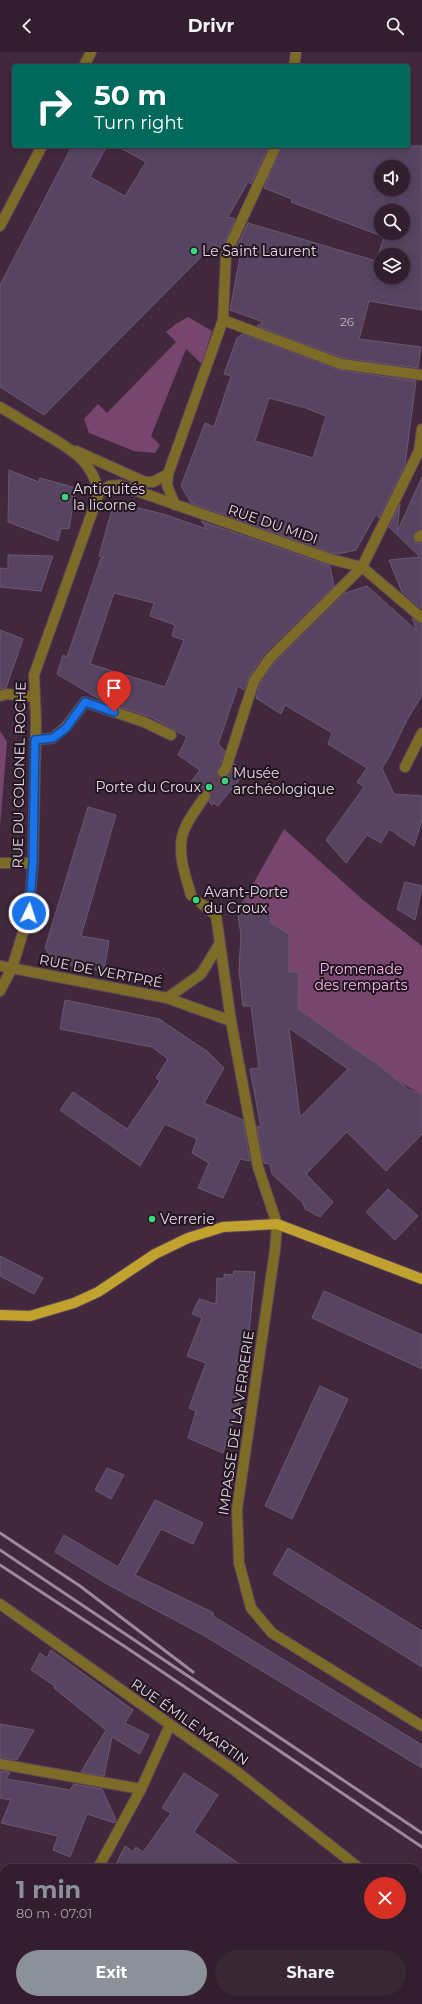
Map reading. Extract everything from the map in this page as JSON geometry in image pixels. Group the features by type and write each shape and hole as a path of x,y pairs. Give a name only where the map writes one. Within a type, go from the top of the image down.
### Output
{"main road":[{"path":"0,1315 30,1316 74,1303 98,1292 155,1254 188,1238 222,1228 277,1224 422,1279"}],"street":[{"path":"85,64 91,52"},
{"path":"294,64 296,52"},
{"path":"0,226 3,213 41,148"},
{"path":"175,505 167,485 168,474 223,320 226,254 275,148"},
{"path":"223,320 341,364 422,375"},
{"path":"0,407 72,449 145,482 153,482 168,474"},
{"path":"223,772 226,768 254,681 270,658 362,567 419,451 422,429"},
{"path":"72,449 92,473 100,493"},
{"name":"RUE DU MIDI","path":"100,493 109,486 120,485 330,559 362,567"},
{"name":"RUE DU COLONEL ROCHE","path":"0,991 12,968 29,913 33,863 35,740 34,675 100,493"},
{"path":"362,567 422,618"},
{"path":"3,695 35,697"},
{"path":"35,740 53,738 66,728 85,702 144,722 171,735"},
{"path":"405,767 422,734"},
{"path":"191,896 182,863 182,838 187,824 205,796"},
{"path":"0,863 33,863"},
{"path":"201,903 216,915 231,1021 258,1167 277,1224"},
{"name":"RUE DE VERTPRÉ","path":"0,966 166,998 202,974 220,943"},
{"path":"166,998 231,1021"},
{"name":"IMPASSE DE LA VERRERIE","path":"277,1224 275,1250 237,1509 239,1564 251,1608 272,1633 422,1726"},
{"name":"RUE ÉMILE MARTIN","path":"0,1604 237,1772 354,1864"},
{"path":"100,1864 141,1789 170,1725"},
{"path":"0,1764 141,1789"}],"green space":[{"path":"188,317 212,331 202,364 186,349 151,436 160,445 155,453 134,451 89,433 84,419 98,404 107,413 176,342 166,332"},
{"path":"0,731 7,742 0,827"},
{"name":"Promenade des remparts","path":"284,829 363,900 422,946 422,1095 398,1081 381,1067 298,1009 289,972 289,935 275,934 278,927 269,922 272,915 244,900"}],"building":[{"path":"410,146 422,146 422,310 369,301 359,339 421,347 418,368 343,358 257,326 263,322 230,310 241,252 235,251 248,223 374,260 374,284 410,284 410,248 380,248 383,240 410,240 410,204 374,204 374,233 291,202 292,199 264,188 281,148 410,148"},
{"path":"71,148 106,148 90,177 125,196 146,162 121,148 268,148 251,184 248,182 228,217 235,219 222,248 214,245 212,246 44,415 0,387 0,285"},
{"path":"243,334 339,370 416,381 405,465 379,518 376,514 356,550 338,554 332,553 191,503 181,486 205,423 214,427 231,376 224,374 237,338","holes":["269,398 303,407 326,416 313,458 255,441"]},
{"path":"9,470 39,482 40,478 76,488 69,529 61,528 58,541 8,522"},
{"path":"422,477 422,529 415,532 413,537 416,543 422,543 422,609 402,592 389,560 420,557 389,527 400,504 397,532"},
{"path":"114,502 163,514 207,529 201,521 330,566 334,586 265,653 249,677 244,690 238,686 218,744 225,751 217,772 219,777 226,778 231,772 234,763 244,774 218,806 214,803 212,805 209,802 211,796 209,791 202,790 199,794 189,784 200,770 178,755 187,737 151,717 104,702 57,674 63,655 67,657 101,558 104,558 99,556","holes":["114,593 154,603 150,616 175,625 172,636 184,640 165,687 90,664"]},
{"path":"8,555 53,556 41,591 0,587 0,568 8,569"},
{"path":"367,586 417,631 412,618 422,624 422,695 382,768 394,794 422,796 422,820 414,846 389,829 381,843 367,835 346,863 326,840 364,787 357,782 367,768 328,744 332,733 285,705 281,714 256,698 260,684 275,662 345,593"},
{"path":"0,630 23,639 6,688 0,689"},
{"path":"88,807 116,815 81,936 109,941 104,971 55,963 45,948"},
{"path":"405,882 422,886 415,920 397,909"},
{"path":"244,900 272,916 269,922 289,934 289,972 299,972 298,1009 381,1067 408,1089 422,1095 422,1134 386,1171 347,1132 306,1174 333,1202 320,1217 305,1209 303,1203 272,1174 270,1164 264,1163 257,1126 261,1128 250,1069 259,1068 251,1006 243,1006 239,970 241,935 237,908","holes":["289,1028 348,1069 300,1117"]},
{"path":"65,1000 159,1019 208,1052 224,1068 204,1103 243,1120 250,1161 240,1159 223,1198 198,1188 209,1163 192,1153 197,1139 165,1124 140,1166 60,1110 73,1092 127,1129 160,1081 156,1078 168,1059 152,1047 60,1029"},
{"path":"388,1189 418,1216 395,1240 366,1212"},
{"path":"0,1256 43,1278 34,1294 0,1276"},
{"path":"234,1271 255,1272 243,1394 223,1453 188,1438 196,1411 189,1408 206,1363 187,1356 202,1318 192,1314 199,1299 216,1304 217,1278 224,1279 224,1274 233,1275"},
{"path":"324,1291 422,1335 422,1369 312,1318"},
{"path":"320,1386 348,1399 292,1519 265,1506"},
{"path":"107,1468 124,1475 111,1499 95,1490"},
{"path":"155,1500 203,1523 193,1544 161,1529 135,1575 214,1613 213,1616 422,1745 422,1768 203,1635 107,1584 55,1552 64,1535 118,1567"},
{"path":"288,1548 422,1631 422,1667 273,1574"},
{"path":"51,1650 133,1710 125,1723 149,1735 140,1754 112,1737 104,1776 81,1772 106,1730 54,1688 55,1686 31,1670 40,1653 47,1658"},
{"path":"0,1724 34,1730 17,1760 0,1758"},
{"path":"0,1771 10,1772 6,1779 70,1790 74,1784 102,1789 116,1820 115,1823 87,1814 70,1857 53,1850 58,1836 1,1823 11,1800 0,1798"},
{"path":"184,1773 218,1795 194,1832 239,1864 116,1864 125,1846 133,1852 136,1847 143,1852 171,1813 162,1808"}],"tunnel":[{"path":"205,796 223,772"}],"railway":[{"path":"0,1533 80,1586 193,1672"},
{"path":"0,1550 422,1833"},
{"path":"0,1565 127,1648 422,1847"}],"place":[{"name":"Le Saint Laurent","path":"194,251"},
{"name":"Antiquités la licorne","path":"65,497"},
{"name":"Musée archéologique","path":"225,781"},
{"name":"Porte du Croux","path":"209,787"},
{"name":"Avant-Porte du Croux","path":"196,900"},
{"name":"Verrerie","path":"152,1219"}],"route":[{"path":"29,913 33,863 35,740 53,738 66,728 85,702 114,712"}]}
